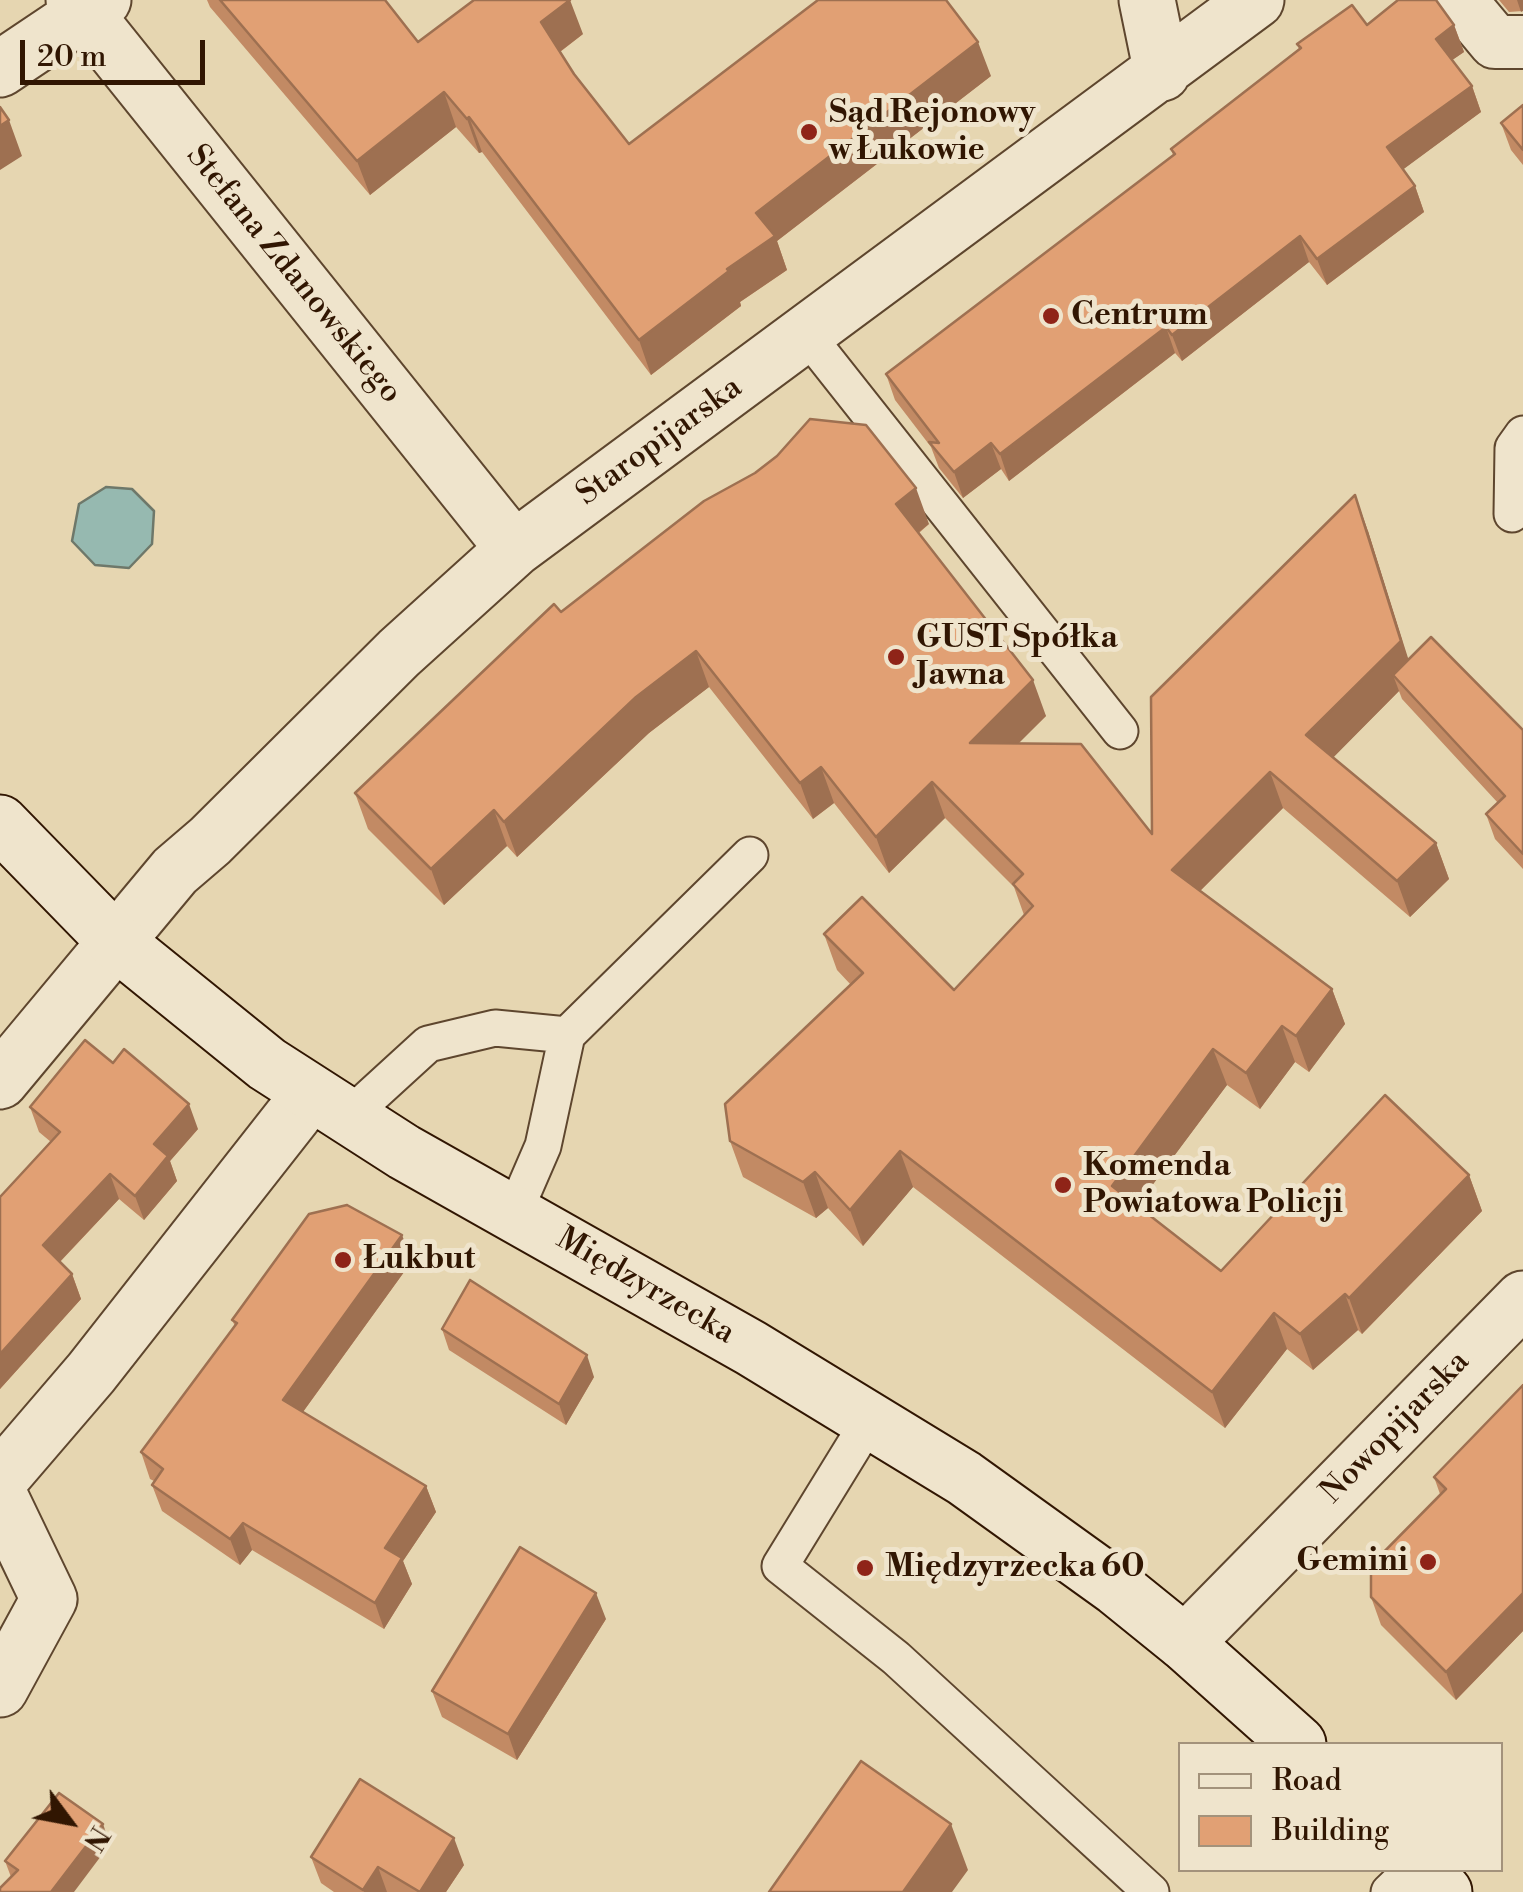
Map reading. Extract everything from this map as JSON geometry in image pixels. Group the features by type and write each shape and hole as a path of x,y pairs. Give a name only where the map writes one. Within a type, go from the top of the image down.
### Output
{"street":[{"path":"1147,0 1162,72"},
{"name":"Staropijarska","path":"0,1081 175,872 210,842 399,652 514,549 1256,0"},
{"path":"1460,0 1494,42 1523,42"},
{"path":"0,69 86,4"},
{"name":"Stefana Zdanowskiego","path":"86,4 514,549"},
{"name":"Międzyrzecka","path":"0,823 115,941 224,1032 328,1106 871,1418 1036,1528 1185,1643 1296,1742"},
{"path":"0,1479 328,1106"},
{"name":"Nowopijarska","path":"1185,1643 1523,1299"},
{"path":"0,1497 49,1598 0,1690"},
{"path":"1426,1872 1444,1892"}],"lane":[{"path":"806,334 1120,731"},
{"path":"1512,514 1513,448 1523,434"},
{"path":"514,1213 543,1146 568,1035 750,855"},
{"path":"328,1106 428,1044 494,1028 568,1035"},
{"path":"871,1418 780,1566 896,1658 1151,1892"},
{"path":"1388,1892 1410,1872"}],"water":[{"path":"106,487 132,489 154,511 152,544 129,568 95,565 72,541 79,504"}],"building":[{"path":"220,0 385,0 418,42 474,0 570,0 541,22 574,74 629,144 818,0 946,0 978,42 756,213 775,236 639,340 469,117 444,92 357,161"},
{"path":"1398,0 1436,0 1454,25 1436,39 1472,86 1387,147 1415,186 1317,259 1300,236 1172,335 1166,327 1000,454 991,443 954,472 929,442 939,443 886,374 1175,154 1171,149 1301,48 1297,44 1352,5 1367,25"},
{"path":"1523,105 1523,150 1501,123"},
{"path":"0,107 9,120 0,126"},
{"path":"810,419 866,425 916,488 896,504 1033,680 970,743 1081,744 1152,834 1151,697 1355,495 1401,641 1306,735 1436,843 1397,881 1270,772 1172,870 1332,989 1296,1036 1282,1026 1246,1073 1213,1049 1112,1186 1221,1271 1385,1095 1469,1175 1349,1298 1345,1294 1300,1334 1274,1313 1212,1392 900,1151 850,1210 815,1172 803,1182 730,1141 725,1104 863,973 824,934 862,897 954,990 1033,906 1013,884 1023,874 932,782 876,837 821,767 800,783 696,651 636,697 504,822 494,810 431,869 355,793 554,604 561,612 704,501 755,473 777,456"},
{"path":"1431,637 1523,730 1523,854 1486,814 1505,796 1393,675"},
{"path":"85,1040 113,1063 124,1049 189,1104 154,1144 168,1156 135,1196 110,1174 43,1245 72,1274 0,1354 0,1197 60,1132 30,1107"},
{"path":"347,1205 402,1235 283,1400 426,1486 385,1548 402,1558 375,1603 243,1523 230,1539 152,1485 163,1469 141,1452 237,1323 232,1320 309,1214"},
{"path":"470,1280 587,1355 559,1404 442,1329"},
{"path":"1523,1385 1523,1593 1446,1672 1371,1597 1371,1565 1446,1489 1434,1477"},
{"path":"520,1547 596,1593 508,1734 432,1691"},
{"path":"861,1761 951,1824 903,1892 769,1892"},
{"path":"360,1779 454,1838 420,1892 378,1867 363,1890 311,1857"},
{"path":"59,1793 103,1824 51,1892 0,1892 18,1870 5,1861"}],"place":[{"name":"Sąd Rejonowy w Łukowie","path":"809,132"},
{"name":"Centrum","path":"1051,316"},
{"name":"GUST Spółka Jawna","path":"896,657"},
{"name":"Komenda Powiatowa Policji","path":"1063,1185"},
{"name":"Łukbut","path":"343,1260"},
{"name":"Gemini","path":"1428,1562"},
{"name":"Międzyrzecka 60","path":"865,1568"}]}
